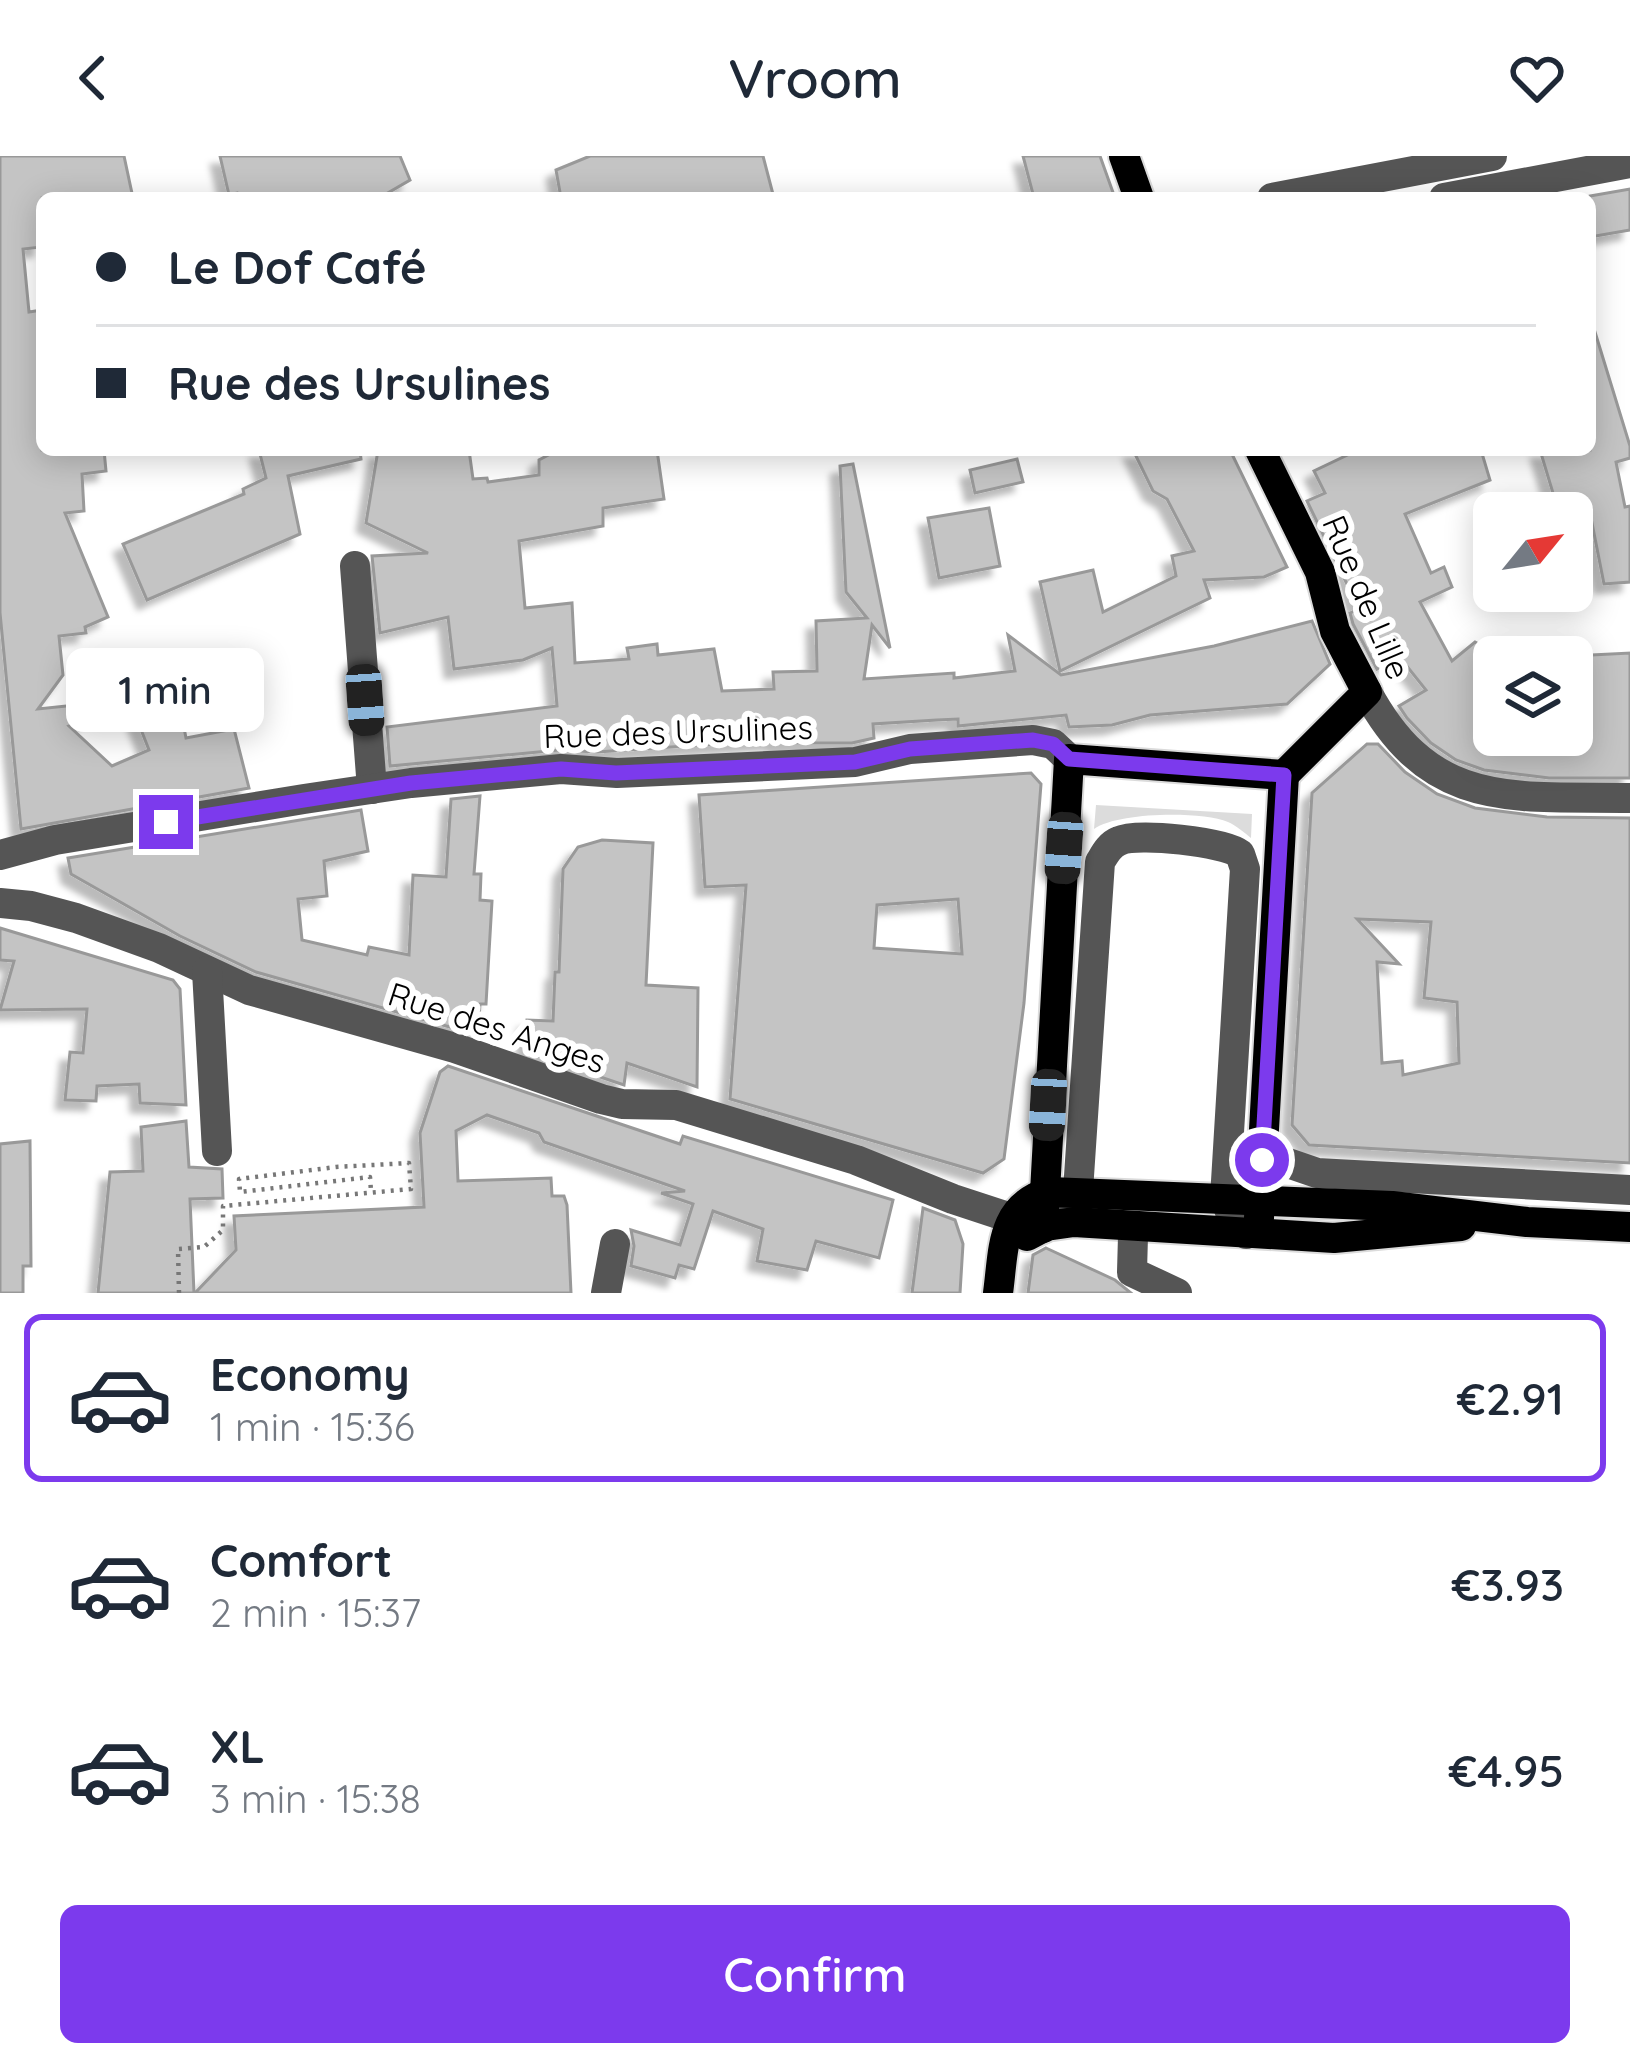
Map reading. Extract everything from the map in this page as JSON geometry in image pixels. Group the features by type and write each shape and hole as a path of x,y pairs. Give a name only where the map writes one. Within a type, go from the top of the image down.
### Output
{"main road":[{"path":"1124,156 1137,192"},
{"name":"Rue de Lille","path":"1263,456 1323,579 1335,631 1367,692"},
{"path":"1252,1235 1260,1199 1284,775 1367,692"},
{"path":"1049,1226 1043,1193 1069,759 1284,775"},
{"path":"1000,1280 1010,1220 1043,1193 1392,1206 1527,1222 1630,1227"},
{"path":"1000,1280 1024,1238 1049,1226 1358,1237 1527,1222"}],"street":[{"path":"1303,192 1492,156"},
{"path":"1476,192 1630,163"},
{"path":"355,566 372,789"},
{"name":"Rue de Lille","path":"1367,692 1404,746 1428,766 1475,792 1630,798"},
{"name":"Rue des Ursulines","path":"0,855 56,840 372,789 561,769 616,773 867,761 910,749 1033,740 1053,744 1069,759"},
{"path":"1049,1226 1070,1208 1078,1191 1099,868 1109,848 1131,838 1224,845 1236,850 1245,865 1225,1198 1232,1218 1252,1235"},
{"name":"Rue des Anges","path":"0,903 31,906 94,924 249,990 455,1048 601,1099 676,1105 856,1160 1010,1220 1049,1226"},
{"path":"208,971 217,1151"},
{"path":"1285,1162 1317,1174 1630,1190"},
{"path":"1132,1236 1132,1272 1177,1293"},
{"path":"606,1293 615,1244"}],"path":[{"path":"179,1293 178,1249 204,1247 223,1230 223,1207 411,1189 410,1163 239,1179 240,1192 370,1177 371,1191"}],"shaded area":[{"path":"1096,805 1252,814 1251,838 1228,822 1180,815 1121,819 1094,829"}],"building":[{"path":"0,156 124,156 132,192 36,192 36,248 23,249 29,312 36,311 36,456 105,456 106,471 82,474 84,511 65,513 108,617 85,627 86,633 59,636 63,675 38,709 115,701 116,707 69,726 112,766 149,750 129,699 177,691 186,738 234,729 249,788 21,829 0,613"},
{"path":"220,156 400,156 410,180 389,192 228,192"},
{"path":"590,156 763,156 772,192 560,192 556,170"},
{"path":"1023,156 1100,156 1113,192 1032,192"},
{"path":"1630,189 1630,230 1596,236 1596,195"},
{"path":"1596,335 1630,446 1630,458 1616,462 1625,507 1630,506 1630,582 1604,584 1593,528 1593,492 1553,492 1542,456 1596,456"},
{"path":"260,456 361,456 288,476 300,534 147,600 123,544 244,494 243,489 266,478"},
{"path":"377,456 470,456 473,479 487,478 488,482 539,475 539,460 547,456 658,456 664,499 603,508 603,526 519,541 525,608 572,603 575,663 629,659 627,648 657,644 658,655 714,649 722,691 774,689 773,672 817,671 816,621 867,618 846,592 840,466 853,464 890,648 872,625 864,679 954,673 954,678 1015,671 1008,635 1061,675 1214,646 1312,621 1330,664 1287,704 1150,715 1112,725 1069,727 1066,715 958,726 958,719 937,720 873,724 874,738 852,743 775,740 597,752 559,750 390,766 387,727 557,706 552,648 523,660 454,669 448,617 380,633 372,556 428,553 366,523"},
{"path":"1136,456 1233,456 1287,567 1264,577 1204,580 1210,598 1060,671 1040,582 1093,570 1103,612 1176,576 1172,556 1194,551 1167,499 1153,491"},
{"path":"1345,456 1483,456 1490,480 1405,514 1431,573 1444,567 1452,587 1420,602 1452,661 1473,644 1473,756 1593,756 1593,655 1630,653 1630,778 1549,778 1484,770 1456,760 1431,743 1399,706 1426,690 1398,655 1377,669 1353,624 1350,613 1359,609 1307,501 1325,493 1314,471"},
{"path":"1017,459 1023,482 975,493 970,470"},
{"path":"989,508 1000,566 939,578 928,518"},
{"path":"1367,744 1378,744 1405,772 1437,794 1475,808 1547,817 1630,818 1630,1163 1309,1145 1292,1125 1312,793","holes":["1357,919 1431,922 1424,998 1457,1002 1459,1063 1403,1075 1402,1061 1382,1063 1377,962 1399,964"]},
{"path":"1031,773 1041,784 1024,1003 1004,1159 983,1173 730,1099 746,885 705,887 699,795","holes":["958,899 962,954 874,948 877,905"]},
{"path":"480,796 474,874 481,874 480,900 492,901 486,1004 480,1004 478,1035 256,972 180,936 71,874 68,858 361,810 368,851 324,861 327,896 298,899 302,940 367,955 369,947 409,955 413,875 446,877 451,799"},
{"path":"602,840 653,843 646,985 698,988 697,1087 627,1063 624,1085 526,1052 527,1020 553,1021 563,869 578,847"},
{"path":"0,928 173,980 180,989 186,1105 140,1103 139,1084 97,1086 96,1101 65,1100 70,1052 83,1053 87,1009 0,1010 14,961 0,960"},
{"path":"448,1066 680,1144 683,1136 893,1200 879,1258 816,1241 807,1270 757,1261 763,1229 713,1211 694,1269 679,1265 675,1278 631,1266 631,1230 680,1245 693,1204 661,1193 685,1191 544,1142 539,1133 487,1115 456,1131 458,1181 551,1178 552,1196 564,1196 567,1205 571,1293 195,1293 236,1250 234,1216 424,1207 420,1133 440,1072"},
{"path":"186,1121 189,1167 222,1169 223,1198 190,1199 194,1293 98,1293 110,1172 143,1171 141,1127"},
{"path":"30,1141 31,1266 23,1266 23,1293 0,1293 0,1144"},
{"path":"923,1208 955,1220 963,1244 960,1293 912,1293"},
{"path":"1046,1248 1115,1280 1131,1293 1028,1293 1033,1255"}],"route":[{"path":"166,822 411,783 561,769 616,773 855,762 910,749 1033,740 1053,744 1069,759 1284,775 1262,1160"}]}
